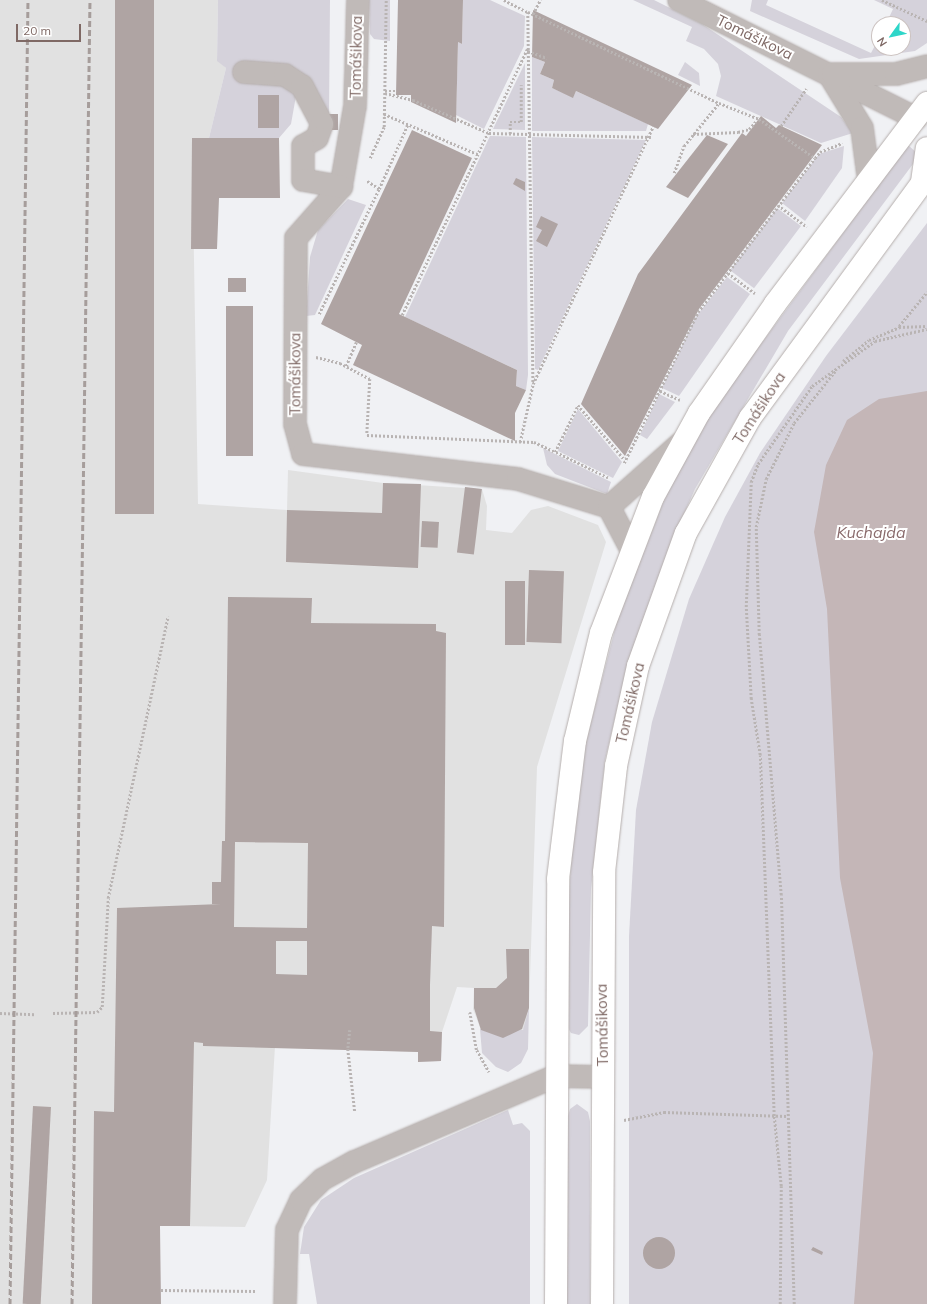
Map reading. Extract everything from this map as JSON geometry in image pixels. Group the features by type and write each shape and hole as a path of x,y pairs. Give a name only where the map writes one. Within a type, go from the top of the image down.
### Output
{"main road":[{"name":"Tomášikova","path":"556,1304 557,897 566,793 597,646 631,548 684,440 752,334 869,180 924,119"},
{"name":"Tomášikova","path":"602,1304 601,914 606,837 627,707 656,608 698,510 750,418 925,179 927,148"}],"street":[{"name":"Tomášikova","path":"358,0 355,106 341,187 296,238 294,424 303,454 518,479 609,507 684,440"},
{"name":"Tomášikova","path":"679,0 924,119"},
{"name":"Tomášikova","path":"825,72 896,74 927,66"},
{"path":"244,72 285,75 302,86 322,124 317,138 303,146 303,180 341,187"},
{"path":"825,72 862,128 869,180"},
{"path":"609,507 631,548"},
{"path":"285,1304 288,1230 310,1190 354,1162 556,1076 602,1078"}],"path":[{"path":"366,166 384,127 386,0"},
{"path":"504,0 757,120 814,158"},
{"path":"533,14 540,0"},
{"path":"882,0 927,21"},
{"path":"528,12 533,384"},
{"path":"402,315 479,155 528,47"},
{"path":"528,51 547,58"},
{"path":"781,126 825,72"},
{"path":"510,134 510,122 521,122 521,85"},
{"path":"385,92 396,91"},
{"path":"385,92 413,100 489,133 651,137"},
{"path":"674,173 684,146 692,134 719,103"},
{"path":"384,114 479,155"},
{"path":"692,134 738,132 749,129 757,120"},
{"path":"318,317 408,124"},
{"path":"520,442 533,384 651,137 654,127"},
{"path":"623,468 625,460 695,317 814,158 820,152 850,140"},
{"path":"365,178 366,183 379,189"},
{"path":"778,205 807,228"},
{"path":"728,273 757,295"},
{"path":"899,327 927,292"},
{"path":"794,1304 781,895 759,635 756,527 766,479 794,423 840,365 869,340 899,327 927,326"},
{"path":"780,1304 781,1186 774,1116 760,755 751,699 746,607 749,500 758,464 812,386 840,365 881,338 927,329"},
{"path":"346,366 356,342"},
{"path":"316,349 316,356 346,366 370,379 367,434 534,442 612,480"},
{"path":"660,391 685,402"},
{"path":"555,452 578,405 625,460"},
{"path":"53,1013 97,1012 102,1007 108,898 168,616"},
{"path":"470,1012 477,1050 489,1072"},
{"path":"0,1013 34,1014"},
{"path":"350,1030 348,1049 355,1112"},
{"path":"620,1113 620,1120 664,1112 787,1116"},
{"path":"162,1290 255,1291"}],"shaded area":[{"path":"0,0 218,0 217,60 226,68 209,138 192,138 198,504 287,510 288,470 383,483 482,489 487,506 486,530 512,533 531,510 548,506 598,525 606,542 537,767 529,1008 524,1029 503,1038 481,1030 473,1009 474,988 457,987 442,1032 441,1061 418,1062 418,1052 275,1046 267,1180 245,1227 112,1225 110,1304 0,1304"},
{"path":"218,0 330,0 329,114 299,79 291,124 279,138 209,138 226,68 217,61"},
{"path":"369,0 390,0 390,41 374,39 370,34"},
{"path":"463,0 490,0 525,16 524,46 484,129 456,115 458,42 462,44"},
{"path":"633,0 654,0 702,24 841,117 853,133 821,143 716,96 721,76 718,64 704,49 686,41 692,27"},
{"path":"752,0 768,0 766,5 871,53 871,56 880,56 859,59 750,11"},
{"path":"874,0 927,0 927,43 915,51 911,52 911,16 890,16 893,9"},
{"path":"532,57 545,62 540,74 554,80 552,88 573,97 576,91 648,124 646,131 532,131"},
{"path":"685,62 699,73 700,86 678,75"},
{"path":"525,63 525,130 493,129"},
{"path":"490,136 526,137 528,375 526,390 516,386 517,370 405,317"},
{"path":"532,137 646,140 538,370 535,369"},
{"path":"908,145 918,154 916,160 788,331 695,489 668,550 629,659 605,760 591,889 588,1026 579,1035 571,1033 567,1026 567,924 573,834 584,750 617,621 664,500 689,450 721,398"},
{"path":"844,146 842,168 805,221 782,203 819,154"},
{"path":"348,199 366,205 315,315 306,316 310,257 318,230"},
{"path":"777,208 801,226 754,288 730,270"},
{"path":"927,223 927,1304 629,1304 629,936 636,810 652,722 689,599 725,517 760,453 826,356"},
{"path":"727,277 750,294 679,396 662,388 695,318"},
{"path":"659,394 675,402 647,439 640,435"},
{"path":"578,409 622,462 613,478 558,451"},
{"path":"543,448 611,482 607,494 555,474 547,465"},
{"path":"529,1008 528,1049 521,1063 508,1072 496,1067 482,1053 480,1029 523,1030"},
{"path":"577,1104 588,1112 590,1121 590,1304 567,1304 567,1119 570,1109"},
{"path":"508,1110 513,1125 522,1123 530,1131 530,1304 317,1304 309,1254 300,1254 304,1227 321,1200 354,1178"}],"water":[{"name":"Kuchajda","path":"927,391 927,1304 854,1304 873,1053 840,878 827,609 814,532 826,465 847,420 879,399"}],"building":[{"path":"115,0 154,0 154,514 115,514"},
{"path":"398,0 463,0 462,44 458,42 456,123 411,102 411,95 396,95"},
{"path":"533,10 692,85 658,129 576,91 573,98 552,88 554,80 540,74 545,62 532,57"},
{"path":"258,95 279,95 279,128 258,128"},
{"path":"329,114 338,114 338,130 329,130"},
{"path":"761,116 776,128 779,125 822,145 699,309 625,456 581,404 638,274 742,133 746,136"},
{"path":"412,130 472,158 399,314 517,370 516,386 526,390 515,413 515,441 353,365 362,345 321,324"},
{"path":"707,135 728,144 688,198 666,187"},
{"path":"192,138 279,138 280,198 219,198 217,249 191,249"},
{"path":"516,178 525,182 525,191 513,184"},
{"path":"541,216 558,224 547,247 536,241 542,230 536,227"},
{"path":"228,278 246,278 246,292 228,292"},
{"path":"226,306 253,306 253,456 226,456"},
{"path":"383,483 421,484 418,568 286,562 287,510 382,513"},
{"path":"465,487 482,489 474,555 457,553"},
{"path":"422,521 439,522 438,548 421,547"},
{"path":"529,570 564,571 561,643 526,642"},
{"path":"505,581 525,581 525,645 505,645"},
{"path":"228,597 312,598 311,623 436,624 436,631 446,633 444,927 432,926 430,985 430,1031 442,1032 441,1061 418,1062 418,1052 203,1046 203,1043 194,1042 190,1226 160,1226 161,1304 92,1304 94,1111 114,1112 117,908 221,904 212,904 212,882 221,882 222,841 225,841","holes":["235,842 308,843 307,928 234,927","276,941 307,941 307,975 276,974"]},
{"path":"506,949 529,949 529,1008 522,1029 503,1038 481,1030 474,1008 474,988 496,988 507,978"},
{"path":"33,1106 51,1107 41,1304 23,1304"},
{"path":"656,1237 662,1237 671,1241 675,1253 671,1265 662,1269 656,1269 647,1265 643,1256 643,1250 647,1241"},
{"path":"813,1247 823,1252 822,1255 811,1250"}],"railway":[{"path":"10,1304 28,0"},
{"path":"72,1304 90,0"}]}
